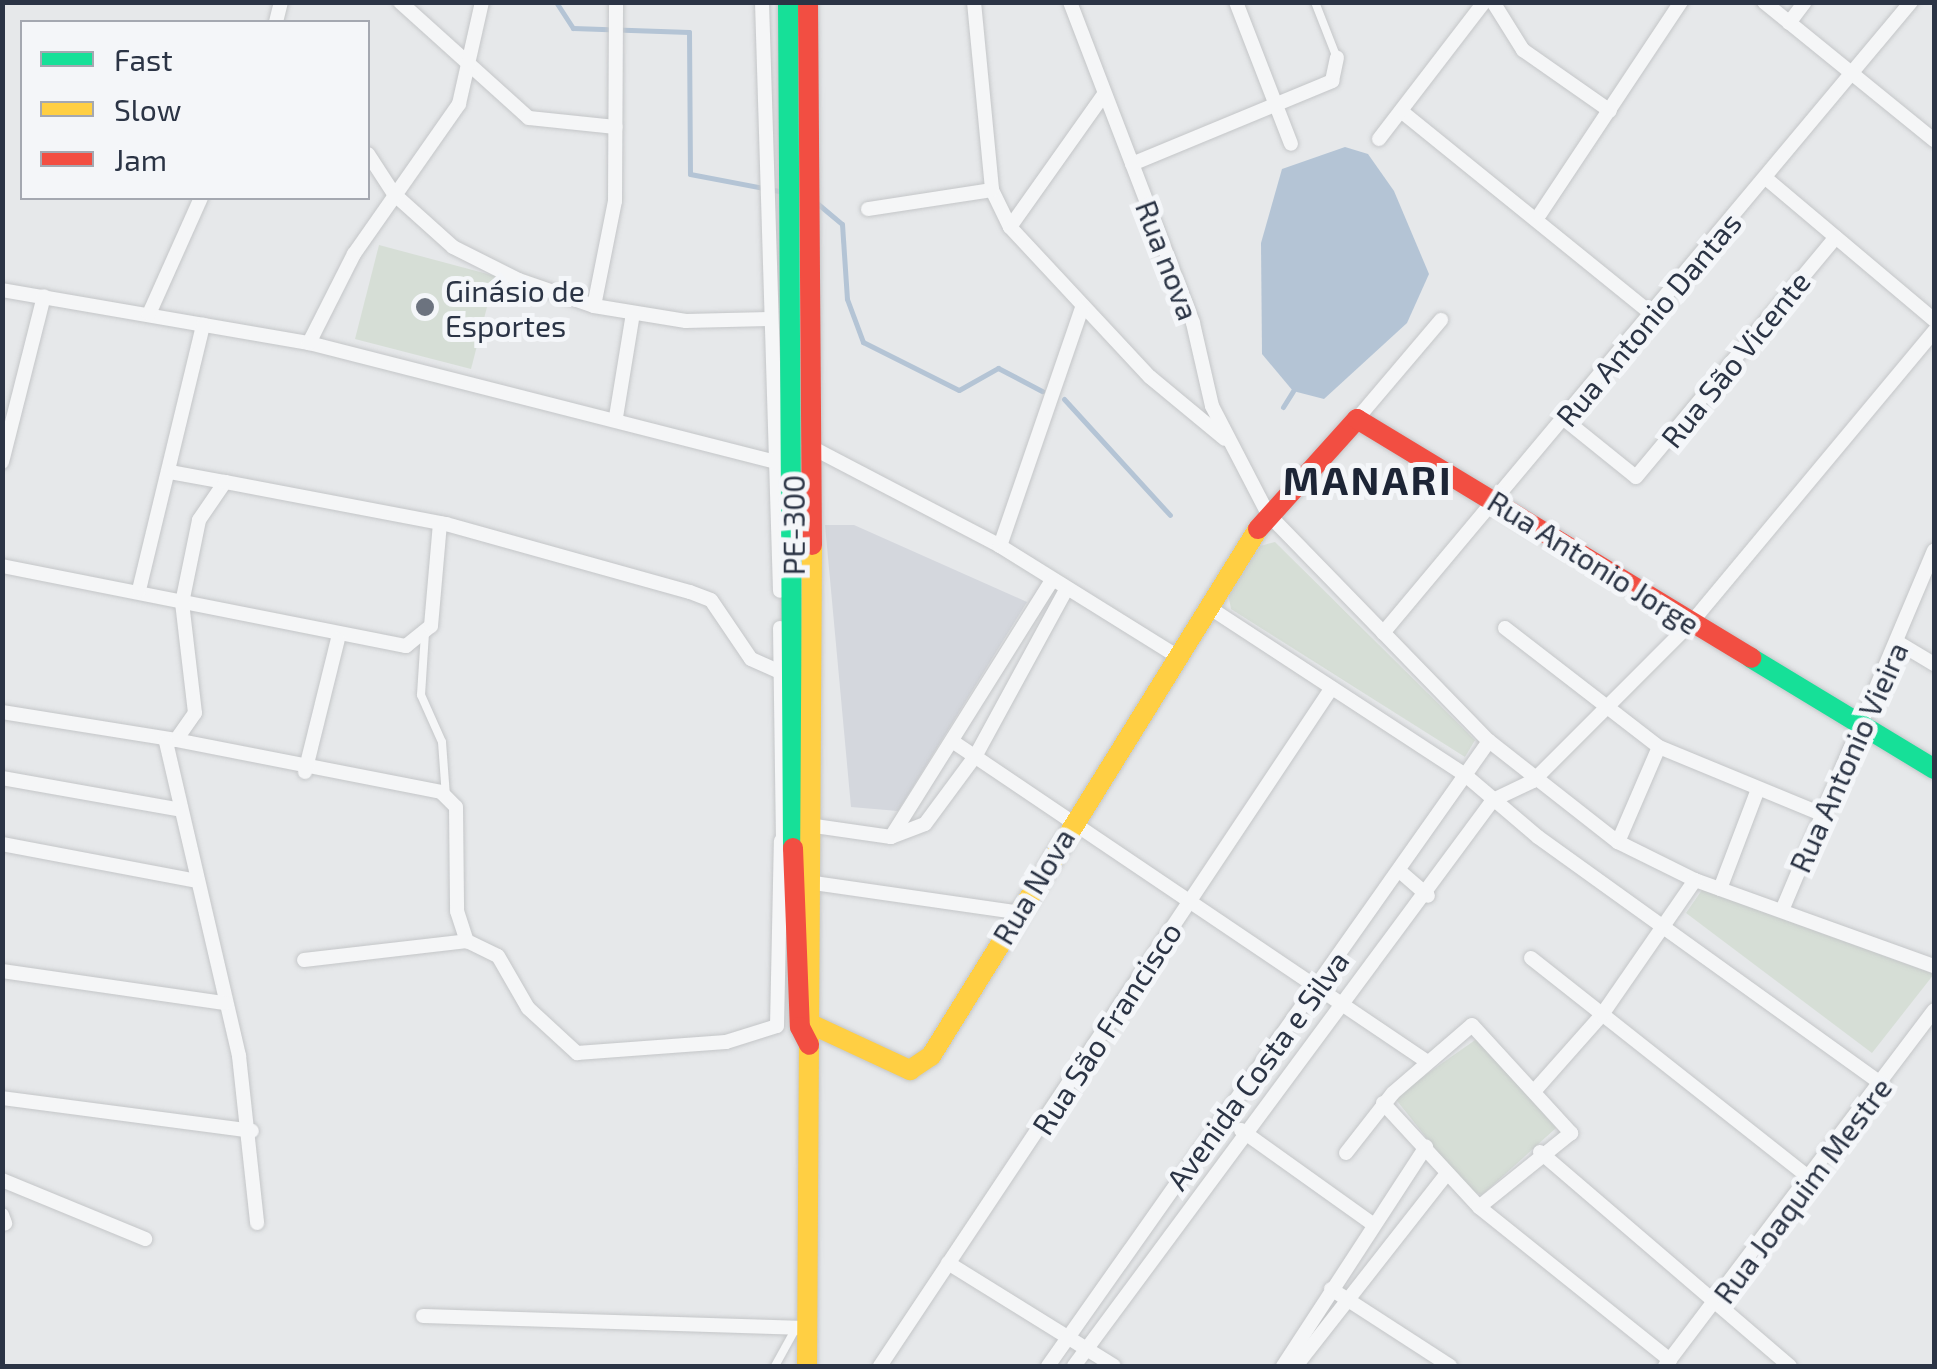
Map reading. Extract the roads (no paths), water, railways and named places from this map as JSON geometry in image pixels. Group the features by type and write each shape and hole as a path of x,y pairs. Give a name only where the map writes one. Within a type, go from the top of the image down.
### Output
{"main road":[{"name":"PE-300","path":"788,2 795,828 804,888 812,1035 801,1328 807,1366"},
{"name":"PE-300","path":"793,455 808,2"},
{"name":"Rua Antonio Jorge","path":"1357,418 1934,769"},
{"path":"1210,608 1268,514 1357,418"},
{"name":"Rua Nova","path":"812,1035 920,1068 1071,822 1210,608"}],"street":[{"path":"400,2 472,70 543,124 616,127"},
{"path":"309,343 394,194 458,104 472,70 482,2"},
{"path":"594,306 615,201 616,2"},
{"path":"762,2 769,319 793,455 780,672 804,888 1016,912"},
{"path":"974,2 992,190 1010,227 1082,308 1230,442"},
{"name":"Rua nova","path":"1070,2 1230,442 1268,514 1489,741 1534,782 1618,842 1695,880 1784,908 1934,966"},
{"path":"1236,2 1292,144"},
{"path":"1379,139 1484,2"},
{"path":"1493,2 1523,50 1610,111"},
{"path":"1540,214 1682,2"},
{"path":"1764,2 1851,79 1934,140"},
{"path":"1789,23 1806,2"},
{"name":"Rua Antonio Dantas","path":"1383,633 1768,180 1910,2"},
{"path":"1132,164 1338,78 1337,58"},
{"path":"1010,227 1104,94"},
{"path":"1402,111 1540,214 1652,314"},
{"path":"370,157 394,194 453,247 594,306 633,312 769,319"},
{"path":"1768,180 1934,320"},
{"path":"868,210 992,190"},
{"path":"150,314 200,200"},
{"name":"Rua São Vicente","path":"1564,419 1632,478 1836,237"},
{"path":"2,290 309,343 793,455 1000,546 1180,658"},
{"path":"2,462 44,296"},
{"path":"1000,546 1082,308"},
{"path":"616,417 633,312"},
{"path":"1357,418 1441,320"},
{"path":"139,590 203,326"},
{"path":"1493,800 1534,782 1691,623 1934,332"},
{"path":"170,472 440,523 710,600 751,659 780,672"},
{"path":"225,482 199,520 182,603 194,713 171,741 181,810 252,1131 258,1223"},
{"path":"2,566 139,590 338,640 406,646 425,632 440,523"},
{"name":"Rua Antonio Vieira","path":"1784,908 1818,813 1899,643 1934,551"},
{"path":"891,837 1052,580"},
{"path":"795,828 891,837 939,812 976,755 1066,590"},
{"path":"1210,608 1464,774 1493,800 1670,924 1882,1085"},
{"path":"1506,628 1601,711 1659,747 1756,794 1818,813"},
{"path":"305,772 338,640"},
{"path":"1899,643 1934,664"},
{"name":"Rua São Francisco","path":"880,1366 1190,895 1331,690"},
{"path":"2,712 171,741 305,772 446,797 456,807 458,910 467,941"},
{"path":"952,741 1318,981 1426,1061"},
{"name":"Avenida Costa e Silva","path":"1048,1366 1318,981 1403,874 1464,774 1489,741"},
{"path":"1618,842 1659,747"},
{"path":"2,778 181,810"},
{"path":"1720,889 1756,794"},
{"name":"Avenida Costa e Silva","path":"1074,1366 1241,1130 1428,896 1493,800"},
{"path":"304,960 467,941 498,956 528,1008 577,1052 680,1049 776,1026 795,828"},
{"path":"2,844 197,881"},
{"path":"1403,874 1428,896"},
{"path":"1537,1088 1601,1016 1670,924 1695,880"},
{"path":"1532,958 1812,1180"},
{"path":"2,971 225,1003"},
{"name":"Rua Joaquim Mestre","path":"1668,1363 1812,1180 1934,1010"},
{"path":"1346,1153 1383,1103 1426,1061 1472,1025 1537,1088 1566,1123 1566,1145 1540,1152 1479,1208"},
{"path":"2,1098 252,1131"},
{"path":"1383,1103 1426,1147 1445,1176 1479,1208 1668,1363"},
{"path":"1241,1130 1373,1224"},
{"path":"1283,1366 1426,1147"},
{"path":"1540,1152 1790,1366"},
{"path":"1296,1366 1445,1176"},
{"path":"2,1180 145,1239"},
{"path":"948,1263 1066,1341 1088,1348 1114,1366"},
{"path":"1331,1288 1450,1366"},
{"path":"424,1316 801,1328"}],"lane":[{"path":"1316,2 1337,58"},
{"path":"425,632 421,695 442,742 446,797"},
{"path":"775,1366 801,1328"}],"water":[{"path":"1345,147 1368,154 1394,191 1429,274 1407,323 1324,399 1293,391 1262,354 1261,243 1282,169"}],"waterway":[{"path":"556,2 573,28 689,32 690,174 784,192"},
{"path":"818,204 842,224 847,299 863,342 959,390 998,368 1042,391"},
{"path":"1283,407 1293,391"},
{"path":"1064,399 1170,515"}],"place":[{"name":"Ginásio de Esportes","path":"425,307"}],"district":[{"name":"MANARI","path":"1368,479"}]}
